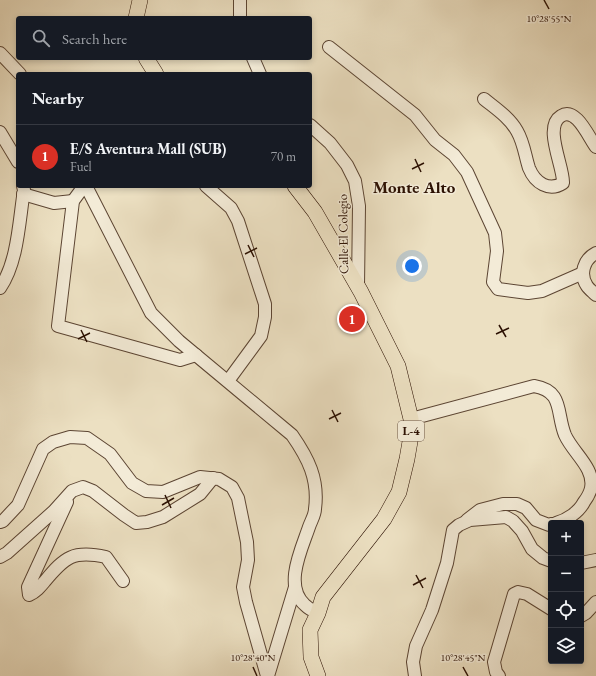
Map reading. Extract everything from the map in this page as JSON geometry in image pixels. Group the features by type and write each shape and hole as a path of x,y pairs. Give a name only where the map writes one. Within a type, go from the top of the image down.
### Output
{"main road":[{"path":"136,16 140,0"},
{"path":"147,60 155,72"},
{"name":"L-4","path":"297,188 315,212 358,287 398,366 411,419 412,430 408,459 399,492 384,519 323,597 318,613 310,630 313,672"}],"street":[{"path":"240,0 240,16"},
{"path":"329,47 415,115 435,140 454,155 467,172 495,233 497,251 493,282 498,289 528,293 542,291 582,273"},
{"path":"0,53 18,72"},
{"path":"254,60 259,72"},
{"path":"484,99 502,114 516,130 524,146 530,170 539,182 548,188 558,186 563,183 563,176 555,149 554,131 555,121 560,116 566,114 573,115 595,144"},
{"name":"Calle El Colegio","path":"312,127 330,143 347,165 355,181 359,206 358,287"},
{"path":"0,132 16,159"},
{"path":"83,188 73,201 58,326 180,360 196,355"},
{"path":"86,188 151,313 179,341 292,435 311,465 316,490 315,510 296,565 295,586 267,676"},
{"path":"208,188 231,208 238,221 265,304 265,317 261,336 228,382"},
{"path":"0,288 13,260 23,190 54,203 73,201"},
{"path":"596,253 584,264 582,273 586,285 596,295"},
{"path":"411,419 534,386 544,387 552,393 557,404 565,434 570,444 588,468 592,477 591,490 581,508 564,520"},
{"path":"0,522 3,521 18,505 43,449 53,442 70,437 88,438 105,450 110,454 132,483 146,491 163,492 200,477 219,479 232,487 238,498 247,542 248,560 243,587 267,676"},
{"path":"0,557 7,553 54,511 72,491 82,487 93,491 136,522 147,522 163,516 200,494 213,478"},
{"path":"72,491 28,587 29,595 35,593 58,565 71,556 91,554 106,557 123,581"},
{"path":"415,676 413,662 416,646 432,610 448,563 453,530 480,510 503,504 517,504 526,508 536,520 548,525"},
{"path":"463,523 470,520 506,517 513,521 522,531 532,549 543,558 548,560"},
{"path":"584,562 596,560"},
{"path":"295,586 298,596 304,604 318,613"},
{"path":"499,676 496,672 494,662 514,594 518,592 527,594 548,607"},
{"path":"584,614 596,602"}],"place":[{"name":"E/S Aventura Mall (SUB)","path":"352,319"}],"district":[{"name":"Monte Alto","path":"414,187"}]}
